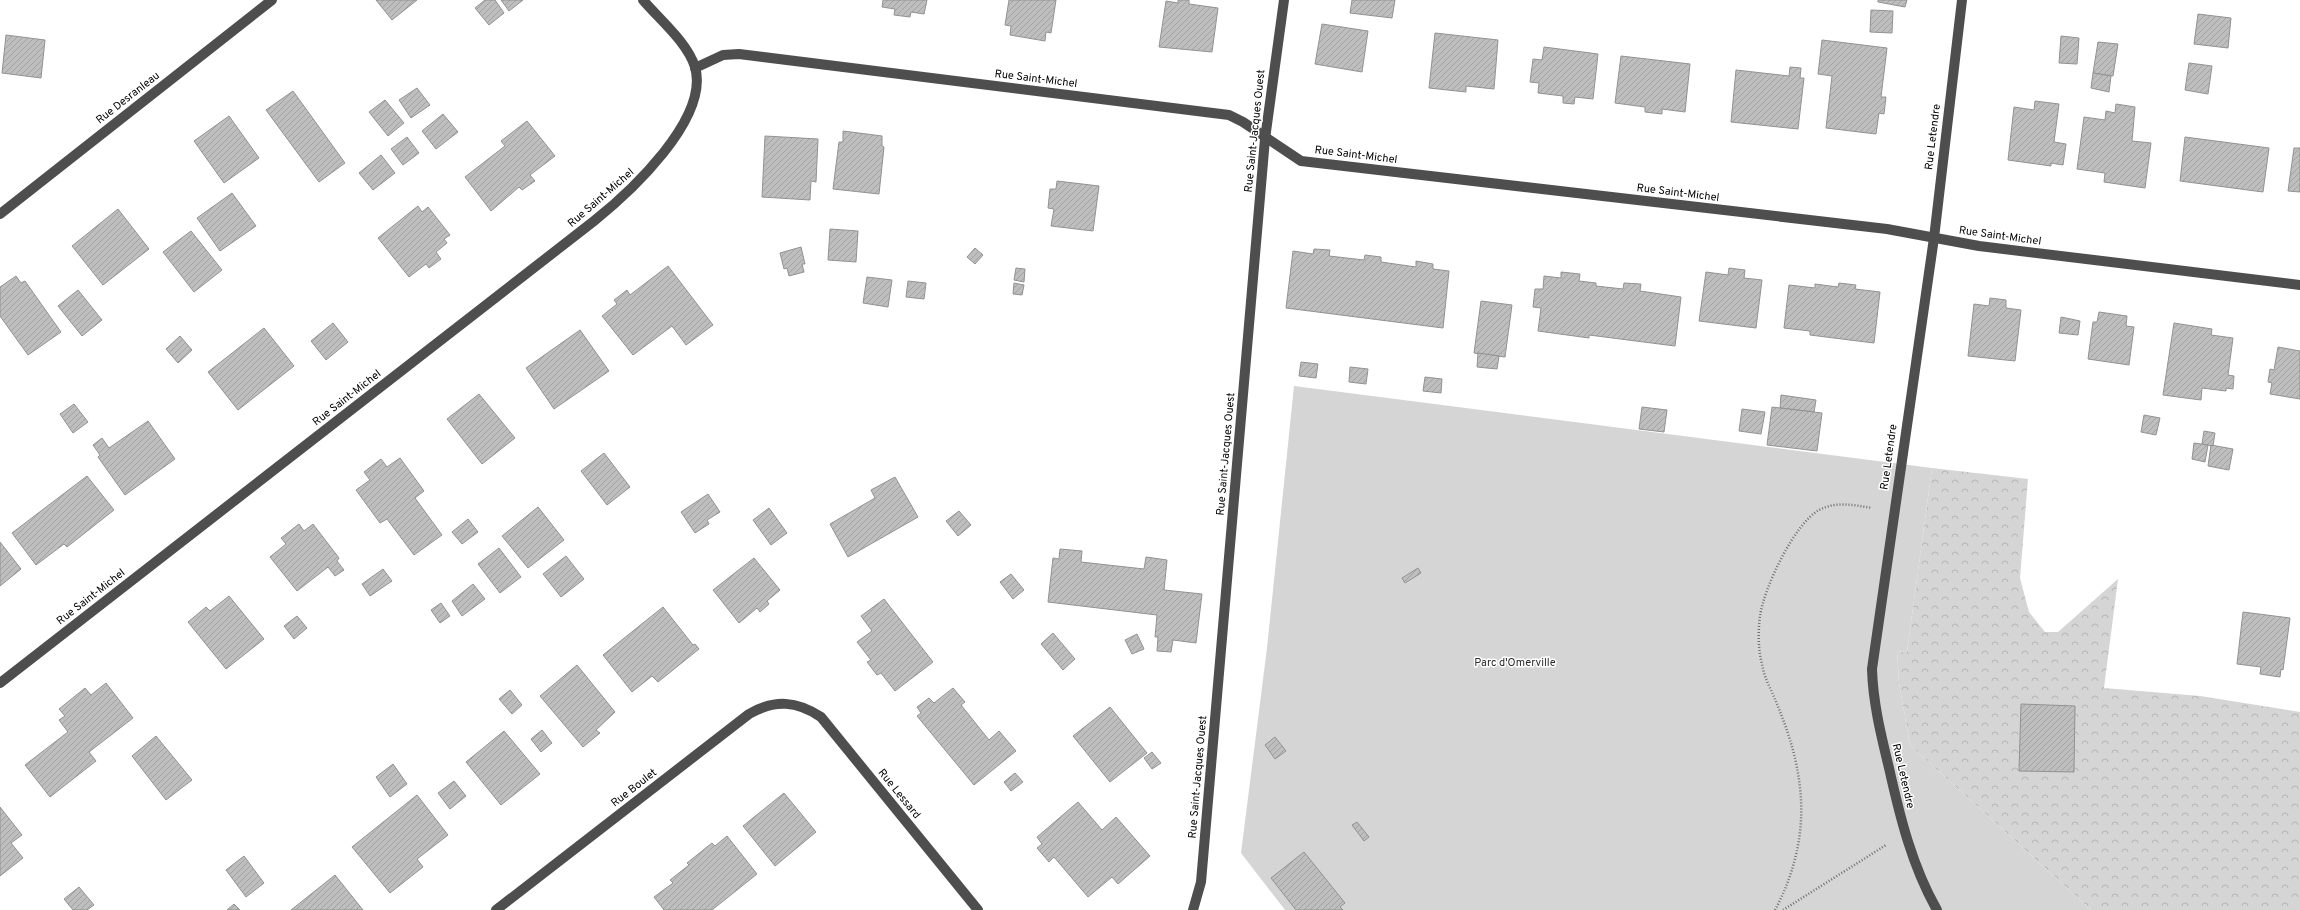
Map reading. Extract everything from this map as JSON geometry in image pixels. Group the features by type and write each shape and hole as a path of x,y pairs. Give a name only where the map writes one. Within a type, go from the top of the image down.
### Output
{"street":[{"name":"Rue Desranleau","path":"2,210 272,0"},
{"path":"644,0 684,48 695,68"},
{"name":"Rue Saint-Jacques Ouest","path":"1192,910 1201,882 1265,139 1284,0"},
{"name":"Rue Letendre","path":"1937,910 1928,894 1904,834 1875,711 1872,689 1874,649 1934,238 1962,0"},
{"name":"Rue Saint-Michel","path":"0,683 618,202 655,164 685,120 694,99 696,83 695,68 723,55 740,54 1229,116 1243,122 1265,139 1301,161 1888,229 1979,246 2300,285"},
{"name":"Rue Boulet","path":"496,910 749,714 771,704 794,704"},
{"name":"Rue Lessard","path":"794,704 808,709 821,717 978,910"}],"path":[{"path":"1775,910 1788,884 1797,853 1801,821 1801,789 1795,756 1762,665 1759,640 1760,615 1767,591 1792,539 1804,522 1820,510 1840,503 1894,511"},
{"path":"1783,910 1904,834"}],"green space":[{"name":"Parc d'Omerville","path":"1294,386 1932,468 1907,652 1897,651 1899,683 1910,745 2091,910 1285,910 1241,853 1267,648"},
{"path":"1932,468 2028,479 2020,578 2029,612 2045,632 2058,632 2118,579 2104,688 2200,696 2300,712 2300,910 2091,910 1910,745 1899,683 1897,651 1907,652"}],"building":[{"path":"376,0 417,0 392,20"},
{"path":"485,0 495,0 504,13 489,25 475,8"},
{"path":"501,0 523,0 509,11"},
{"path":"883,0 927,0 924,14 911,12 910,17 894,15 895,9 882,7"},
{"path":"1009,0 1056,0 1051,33 1046,32 1045,41 1010,35 1011,26 1005,25"},
{"path":"1178,0 1189,0 1189,4 1218,8 1212,52 1159,47 1166,1 1178,3"},
{"path":"1352,0 1395,0 1392,18 1350,13"},
{"path":"1878,0 1907,0 1905,7 1878,2"},
{"path":"1871,10 1893,11 1892,33 1870,32"},
{"path":"2198,14 2231,18 2228,48 2194,44"},
{"path":"1322,24 1368,31 1362,72 1315,64"},
{"path":"1435,33 1498,40 1494,89 1466,86 1466,92 1429,88"},
{"path":"6,35 45,40 41,78 2,73"},
{"path":"2061,36 2079,38 2077,64 2059,63"},
{"path":"1822,40 1887,48 1881,97 1886,97 1884,114 1879,113 1876,134 1826,128 1832,76 1818,74"},
{"path":"2098,42 2118,44 2113,76 2093,73"},
{"path":"1544,47 1598,54 1593,99 1575,97 1574,104 1563,103 1563,96 1538,93 1539,83 1530,82 1533,59 1542,60"},
{"path":"1621,56 1690,64 1685,112 1662,109 1662,114 1645,112 1645,107 1615,103"},
{"path":"2189,63 2212,66 2208,94 2185,90"},
{"path":"1790,67 1801,68 1800,78 1804,78 1798,129 1731,122 1736,70 1789,76"},
{"path":"2093,73 2111,76 2109,92 2091,88"},
{"path":"417,88 430,105 411,118 399,100"},
{"path":"293,91 345,163 319,182 266,110"},
{"path":"385,100 404,123 388,136 369,112"},
{"path":"2035,101 2059,104 2054,142 2066,144 2063,165 2051,163 2051,166 2008,160 2014,107 2034,110"},
{"path":"2116,104 2135,107 2132,141 2151,143 2145,188 2104,182 2105,173 2077,169 2084,117 2105,120 2106,111 2115,113"},
{"path":"443,114 458,132 436,149 422,131"},
{"path":"229,116 259,158 224,183 194,141"},
{"path":"527,121 555,156 530,175 535,181 522,190 519,187 491,211 465,177 505,146 501,141"},
{"path":"843,131 882,136 882,146 884,147 879,194 833,189 839,142 843,142"},
{"path":"765,136 818,139 816,182 811,181 810,200 762,197"},
{"path":"407,137 419,153 403,165 391,149"},
{"path":"2185,137 2269,148 2263,192 2180,181"},
{"path":"2294,148 2300,148 2300,192 2288,191"},
{"path":"381,155 395,173 373,190 359,173"},
{"path":"1057,181 1099,186 1093,231 1051,226 1054,209 1048,208 1050,189 1056,189"},
{"path":"232,193 256,226 220,251 197,218"},
{"path":"418,206 422,212 428,207 450,235 444,239 447,243 436,252 441,259 429,268 426,264 409,277 378,238"},
{"path":"118,209 149,249 103,285 72,246"},
{"path":"830,229 858,231 856,262 828,260"},
{"path":"191,231 222,270 194,292 163,252"},
{"path":"801,247 805,264 802,264 804,272 789,276 787,268 784,269 780,253"},
{"path":"975,248 983,255 975,264 967,257"},
{"path":"1314,249 1330,250 1329,256 1364,260 1365,255 1381,257 1381,262 1416,267 1416,261 1433,264 1433,269 1449,271 1443,328 1286,308 1293,251 1313,254"},
{"path":"668,266 713,325 686,345 672,326 633,355 602,316 617,304 614,300 627,290 630,295"},
{"path":"1016,268 1025,269 1024,282 1014,280"},
{"path":"1729,268 1745,270 1744,278 1762,280 1756,328 1699,321 1706,272 1728,275"},
{"path":"1561,272 1580,274 1579,281 1596,283 1596,286 1623,289 1624,283 1641,284 1640,291 1681,297 1675,346 1589,335 1589,338 1538,331 1541,308 1533,307 1535,289 1543,289 1544,276 1561,278"},
{"path":"16,276 21,283 25,281 61,332 28,355 0,316 0,287"},
{"path":"867,277 892,280 888,307 863,303"},
{"path":"908,281 926,283 924,299 906,297"},
{"path":"1014,283 1024,285 1022,295 1013,294"},
{"path":"1839,283 1856,285 1855,289 1880,292 1874,343 1810,335 1810,331 1784,328 1789,285 1815,288 1815,284 1838,287"},
{"path":"78,290 102,320 82,336 58,306"},
{"path":"1990,298 2006,300 2006,308 2021,310 2015,361 1968,356 1974,304 1989,306"},
{"path":"1481,301 1512,305 1505,357 1474,353"},
{"path":"2099,312 2127,316 2126,326 2134,327 2129,365 2088,359 2093,322 2097,322"},
{"path":"2061,317 2080,321 2078,335 2059,333"},
{"path":"333,323 348,342 326,360 311,341"},
{"path":"2174,323 2212,329 2211,335 2233,338 2228,375 2234,376 2233,389 2226,388 2226,391 2202,388 2201,400 2163,395"},
{"path":"264,328 294,366 238,410 208,372"},
{"path":"580,330 609,371 554,409 526,368"},
{"path":"180,336 192,350 178,363 166,349"},
{"path":"2278,347 2300,351 2300,399 2270,394 2272,383 2268,382 2270,369 2274,370"},
{"path":"1478,353 1499,356 1497,369 1477,367"},
{"path":"1301,362 1318,364 1316,378 1299,376"},
{"path":"1350,367 1368,369 1366,384 1349,382"},
{"path":"1425,377 1442,379 1441,393 1423,391"},
{"path":"479,394 515,438 482,464 447,419"},
{"path":"1781,395 1816,400 1814,412 1780,408"},
{"path":"74,404 88,422 73,433 60,414"},
{"path":"1642,407 1667,410 1664,432 1639,429"},
{"path":"1772,407 1822,413 1817,451 1767,445"},
{"path":"1742,409 1765,412 1761,434 1739,431"},
{"path":"2144,415 2160,418 2156,435 2141,432"},
{"path":"148,421 175,459 125,495 98,457 100,455 93,445 102,438 109,448"},
{"path":"2204,431 2215,433 2213,446 2202,444"},
{"path":"2194,443 2208,445 2205,462 2192,459"},
{"path":"2211,445 2233,449 2229,470 2208,466"},
{"path":"604,453 630,487 607,505 581,471"},
{"path":"400,458 424,491 415,498 442,535 414,555 387,519 380,523 356,490 370,480 364,472 381,459 387,467"},
{"path":"87,476 114,510 67,547 64,544 36,565 12,533"},
{"path":"895,477 918,517 848,557 830,524 875,498 871,490"},
{"path":"708,494 720,512 707,520 709,524 695,533 681,512"},
{"path":"538,507 564,540 528,568 502,536"},
{"path":"769,508 787,533 771,545 753,520"},
{"path":"959,511 971,525 958,536 946,521"},
{"path":"468,519 478,532 462,544 452,532"},
{"path":"299,524 304,531 313,524 339,558 337,561 344,570 335,576 328,567 297,591 270,557 286,544 281,538"},
{"path":"0,542 21,569 0,586"},
{"path":"499,548 521,577 500,593 478,564"},
{"path":"1060,549 1082,551 1081,562 1144,569 1146,557 1167,560 1164,590 1202,594 1196,643 1173,640 1171,652 1157,651 1158,637 1155,637 1157,615 1048,602 1053,558 1059,559"},
{"path":"566,556 584,579 561,597 543,574"},
{"path":"754,558 780,590 767,601 769,604 760,612 757,608 739,623 713,590"},
{"path":"1418,568 1421,573 1405,583 1402,578"},
{"path":"383,569 392,581 370,596 362,584"},
{"path":"1011,574 1024,590 1013,599 1000,582"},
{"path":"473,584 485,599 462,616 452,601"},
{"path":"229,596 264,639 226,669 188,622 206,607 210,611"},
{"path":"884,599 933,662 895,691 881,673 877,675 867,662 871,660 857,642 872,631 861,616"},
{"path":"441,603 450,616 440,623 431,610"},
{"path":"663,607 693,645 695,644 699,649 658,682 652,676 632,692 603,655"},
{"path":"2243,612 2290,618 2283,670 2281,669 2280,677 2260,674 2261,667 2237,664"},
{"path":"297,616 307,628 294,639 284,626"},
{"path":"1053,633 1075,659 1063,670 1041,644"},
{"path":"1137,634 1144,649 1132,654 1125,640"},
{"path":"577,665 615,712 596,730 600,733 583,747 540,696"},
{"path":"106,683 133,718 89,752 96,761 50,797 25,765 68,732 59,720 65,716 59,709 85,688 91,695"},
{"path":"953,688 965,702 961,705 989,740 999,731 1016,751 974,785 917,716 921,713 917,707 929,698 934,703"},
{"path":"510,690 522,705 512,714 499,699"},
{"path":"2021,704 2075,706 2074,772 2019,771"},
{"path":"1110,707 1147,753 1110,782 1073,736"},
{"path":"542,730 552,743 541,752 531,739"},
{"path":"504,731 540,774 501,805 466,762"},
{"path":"156,736 192,780 166,800 132,756"},
{"path":"1275,737 1286,751 1275,759 1265,745"},
{"path":"1152,752 1161,763 1152,769 1144,758"},
{"path":"393,764 407,784 390,797 376,777"},
{"path":"1015,773 1023,782 1011,791 1004,782"},
{"path":"454,781 466,796 450,809 438,793"},
{"path":"784,793 816,832 775,866 743,826"},
{"path":"417,795 448,835 417,859 423,867 390,893 352,847"},
{"path":"1078,802 1102,830 1116,817 1150,856 1118,884 1112,877 1088,897 1054,857 1049,862 1037,848 1042,844 1037,837"},
{"path":"0,807 22,835 11,843 23,858 0,876"},
{"path":"1357,822 1369,837 1364,841 1352,825"},
{"path":"727,836 757,874 712,910 664,910 654,897 673,883 670,880 689,865 687,863 712,843 715,846"},
{"path":"1304,852 1345,903 1340,907 1343,910 1296,910 1271,878"},
{"path":"244,856 264,883 246,897 226,870"},
{"path":"335,875 363,910 291,910"},
{"path":"79,887 94,905 87,910 73,910 64,899"},
{"path":"234,904 240,910 227,910"}]}
